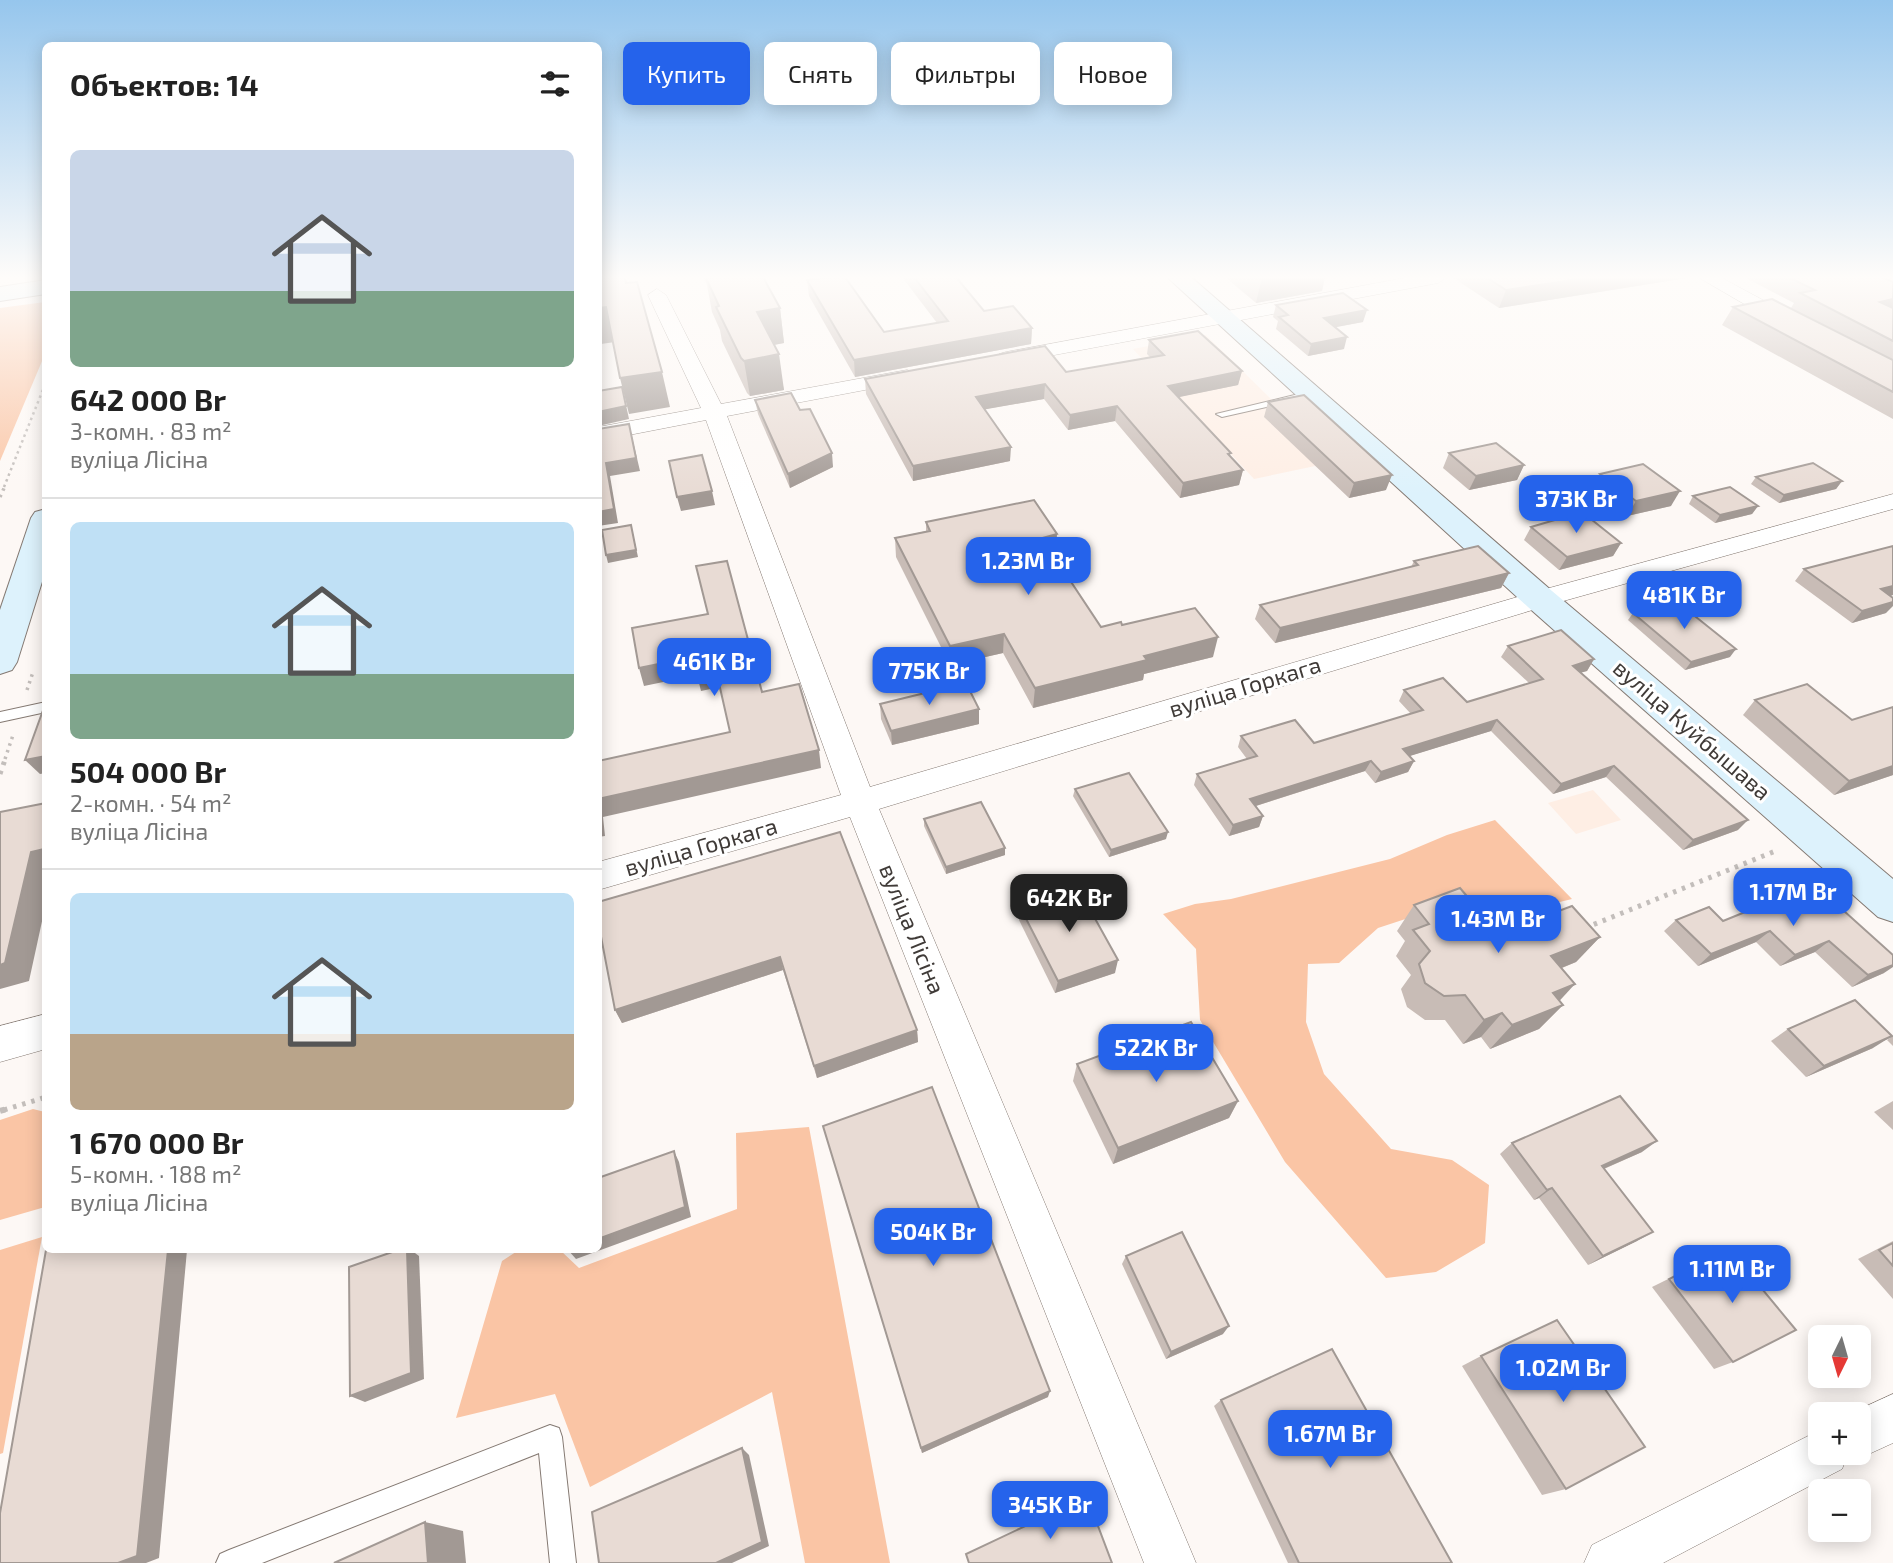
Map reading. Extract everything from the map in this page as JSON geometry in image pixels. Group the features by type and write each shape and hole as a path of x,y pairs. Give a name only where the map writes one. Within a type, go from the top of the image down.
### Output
{"street":[{"name":"вуліца Лісіна","path":"684,350 714,412 860,802 1170,1563"},
{"path":"980,363 1052,350"},
{"name":"вуліца Куйбышава","path":"1262,350 1540,599 1893,904"},
{"path":"602,433 926,373"},
{"name":"вуліца Горкага","path":"602,875 860,802 1540,599 1893,501"},
{"path":"0,662 42,531"},
{"path":"0,1044 42,1032"},
{"path":"1871,1429 1893,1418"},
{"path":"1611,1563 1808,1461"}],"lane":[{"path":"1222,414 1311,394"},
{"path":"0,717 42,708"},
{"path":"229,1563 550,1437 563,1563"}],"path":[{"path":"0,497 42,392"},
{"path":"1580,930 1815,836"},
{"path":"0,1111 42,1098"}],"shaded area":[{"path":"0,350 42,350 42,361 0,461"},
{"path":"1134,350 1221,350 1279,407 1358,457 1254,479"},
{"path":"1593,790 1621,820 1576,834 1548,803"},
{"path":"1495,820 1572,899 1506,915 1442,907 1378,928 1339,963 1308,964 1306,1022 1324,1074 1391,1149 1452,1160 1489,1185 1485,1243 1436,1272 1386,1278 1285,1162 1200,1020 1196,949 1163,914 1195,904 1231,899 1390,859 1447,835"},
{"path":"33,1109 42,1111 42,1208 0,1220 0,1120"},
{"path":"809,1127 890,1563 805,1563 772,1392 590,1487 555,1394 456,1418 502,1261 514,1253 563,1253 579,1268 737,1209 736,1133"},
{"path":"42,1237 3,1453 0,1454 0,1250"}],"building":[{"path":"614,350 656,350 662,372 620,378"},
{"path":"737,350 777,350 779,354 744,361"},
{"path":"848,350 910,350 854,360"},
{"path":"1024,350 1048,350 1066,372 1164,355 1159,350 1219,350 1242,371 1168,386 1231,453 1228,454 1243,470 1183,483 1117,406 1070,415 1045,384 976,397 1011,447 913,466 865,379"},
{"path":"1814,350 1873,350 1893,360 1893,392"},
{"path":"622,387 626,406 602,411 602,390"},
{"path":"791,393 800,410 810,409 832,453 788,474 755,400"},
{"path":"1304,395 1392,475 1354,483 1268,402"},
{"path":"629,424 636,458 606,463 614,509 602,511 602,428"},
{"path":"1496,443 1524,465 1476,476 1449,453"},
{"path":"702,455 712,491 677,497 669,461"},
{"path":"1813,463 1842,481 1784,495 1756,477"},
{"path":"1643,464 1680,491 1636,501 1600,474"},
{"path":"1730,487 1758,506 1720,515 1693,496"},
{"path":"1034,500 1057,534 1042,538 1101,627 1121,622 1122,625 1195,608 1218,637 1144,656 1147,660 1035,688 1004,634 950,646 895,538 930,531 926,522"},
{"path":"1582,512 1621,543 1567,557 1531,527"},
{"path":"631,525 636,550 606,555 602,530"},
{"path":"1478,546 1509,573 1280,628 1260,605 1418,565 1414,561"},
{"path":"1893,546 1893,586 1881,589 1893,598 1893,602 1862,611 1804,569"},
{"path":"727,561 762,692 799,684 819,750 602,798 602,760 730,732 716,670 696,673 693,657 639,668 632,628 708,614 696,566"},
{"path":"1676,601 1736,649 1691,662 1633,613"},
{"path":"1561,630 1594,659 1573,666 1748,820 1693,840 1614,766 1561,784 1497,720 1403,749 1414,761 1381,772 1371,761 1250,799 1263,816 1233,825 1197,774 1257,756 1241,736 1295,720 1314,743 1423,710 1404,690 1443,678 1467,702 1543,679 1508,646"},
{"path":"966,683 979,709 891,731 880,704"},
{"path":"1807,684 1852,720 1893,707 1893,766 1849,781 1755,700"},
{"path":"42,713 42,757 25,760"},
{"path":"1129,773 1168,832 1111,850 1075,789"},
{"path":"981,802 1005,848 946,867 924,819"},
{"path":"42,804 42,849 31,852 5,963 0,965 0,812"},
{"path":"840,832 917,1030 814,1066 780,957 615,1010 602,942 602,901"},
{"path":"1814,884 1893,955 1893,965 1868,975 1829,941 1795,955 1770,931 1711,954 1676,920 1709,907 1723,921"},
{"path":"1078,888 1118,960 1058,981 1020,907"},
{"path":"1460,888 1476,907 1501,898 1524,924 1572,906 1600,937 1551,956 1575,984 1553,993 1563,1005 1512,1025 1502,1013 1484,1020 1465,995 1444,996 1425,983 1419,964 1430,951 1413,930 1429,924 1414,905"},
{"path":"1855,1000 1892,1036 1824,1066 1788,1029"},
{"path":"1191,1022 1238,1101 1118,1148 1077,1064"},
{"path":"932,1087 1050,1391 921,1448 823,1126"},
{"path":"1620,1096 1657,1141 1602,1166 1653,1232 1603,1256 1552,1188 1547,1190 1512,1143"},
{"path":"674,1151 685,1207 602,1238 602,1177"},
{"path":"1182,1232 1229,1326 1171,1352 1126,1256"},
{"path":"1893,1243 1893,1266 1879,1250"},
{"path":"1729,1249 1796,1330 1733,1362 1669,1279"},
{"path":"45,1253 168,1253 137,1556 118,1563 0,1563 0,1513"},
{"path":"389,1253 407,1253 411,1373 350,1396 349,1267"},
{"path":"1557,1320 1645,1447 1566,1489 1481,1356"},
{"path":"1332,1349 1452,1563 1299,1563 1221,1400"},
{"path":"742,1448 762,1542 716,1563 599,1563 592,1512"},
{"path":"1087,1497 1112,1563 969,1563 966,1554"},
{"path":"425,1522 428,1563 334,1563"}]}
